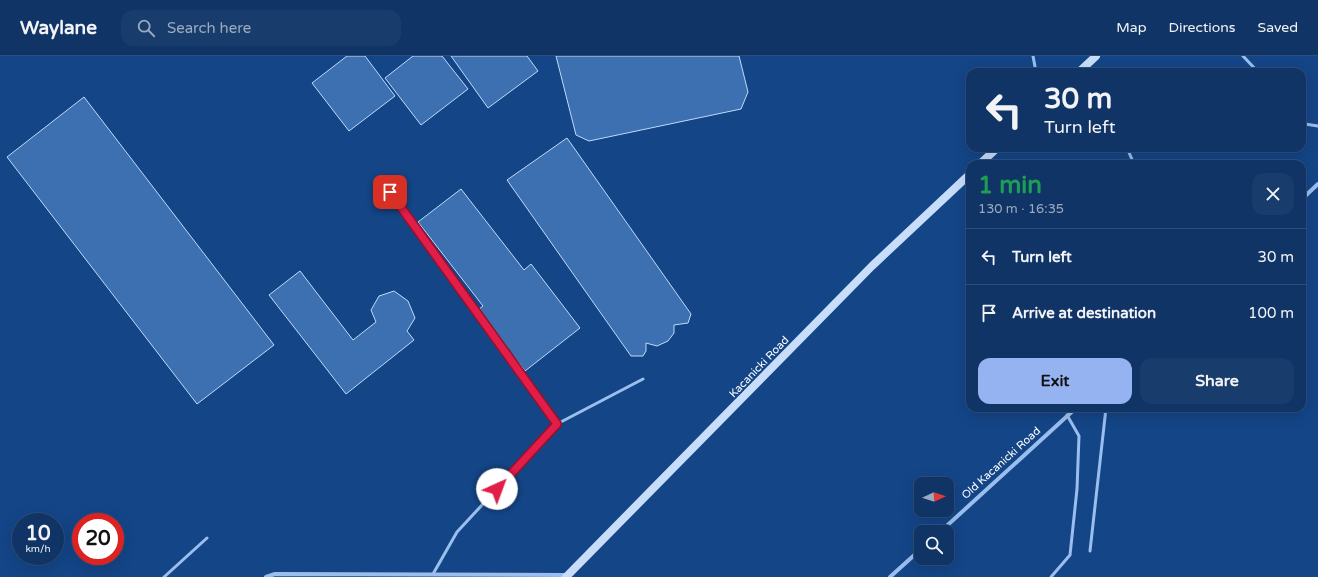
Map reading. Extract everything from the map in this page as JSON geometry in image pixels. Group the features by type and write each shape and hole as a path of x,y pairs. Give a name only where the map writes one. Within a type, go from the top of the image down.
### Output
{"street":[{"path":"1089,68 1096,56"},
{"path":"984,160 993,152"},
{"name":"Kacanicki Road","path":"567,576 746,397 872,266 966,178"},
{"path":"1306,195 1318,184"},
{"name":"Old Kacanicki Road","path":"948,525 1071,412"},
{"path":"890,577 914,555"},
{"path":"266,577 275,574 409,573 567,576"}],"lane":[{"path":"1034,56 1036,68"},
{"path":"1243,56 1254,68"},
{"path":"1306,124 1318,126"},
{"path":"390,192 557,424"},
{"path":"433,574 457,532 557,424 643,379"},
{"path":"1090,551 1106,412"},
{"path":"1051,577 1070,555 1077,489 1079,436 1067,415"},
{"path":"164,577 207,538"},
{"path":"406,577 409,573"}],"building":[{"path":"347,56 365,56 395,96 349,131 312,83"},
{"path":"413,56 442,56 468,89 421,125 385,78"},
{"path":"451,56 527,56 538,71 488,108"},
{"path":"556,56 739,56 748,92 741,109 589,141 576,135"},
{"path":"84,97 274,345 197,404 7,157"},
{"path":"567,138 691,314 688,323 674,325 674,333 668,341 657,346 646,343 646,351 643,356 631,356 507,180"},
{"path":"461,189 524,270 531,264 580,328 525,371 478,310 483,306 418,222"},
{"path":"300,271 353,340 376,322 371,310 379,296 394,291 408,301 415,318 407,331 414,340 346,394 269,295"}],"route":[{"path":"390,192 557,424 497,489"}]}
